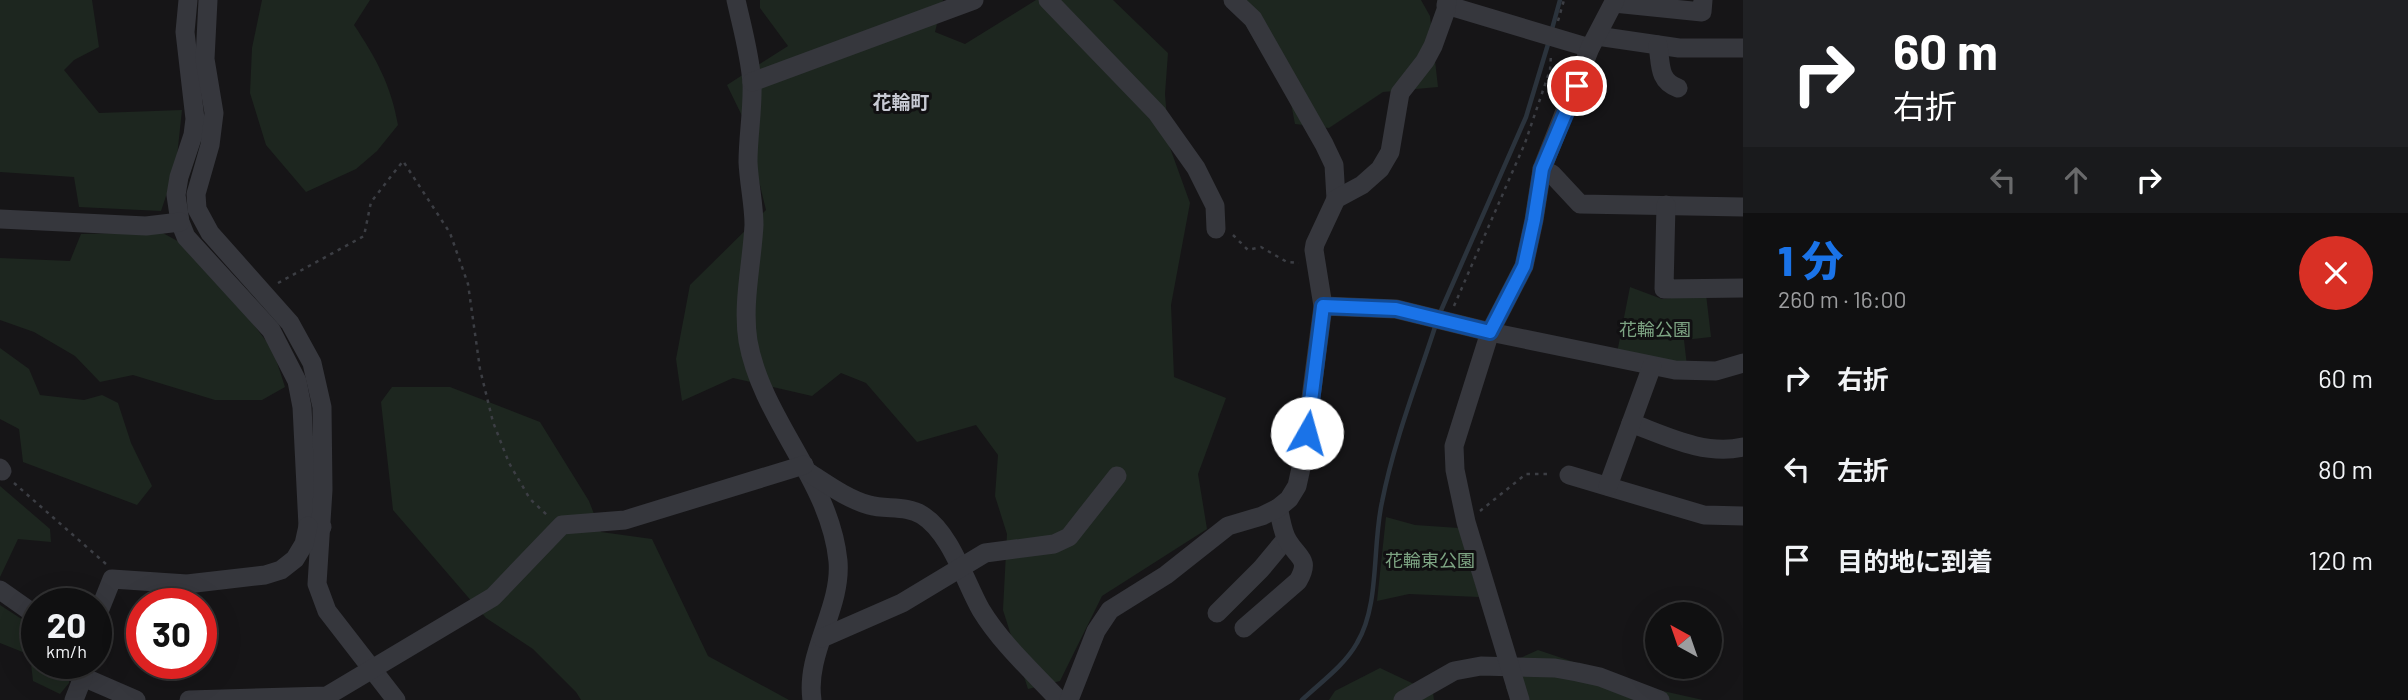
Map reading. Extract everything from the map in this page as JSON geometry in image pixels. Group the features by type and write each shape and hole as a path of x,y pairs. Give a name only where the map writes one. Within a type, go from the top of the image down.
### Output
{"street":[{"path":"188,0 185,32 195,119 176,195 180,222 186,236 271,330 297,382 315,526 317,584 321,598 327,611 396,700"},
{"path":"108,588 112,579 187,584 265,575 281,570 295,559 315,526 323,407 312,363 296,333 210,233 197,209 196,194 210,145 214,113 205,59 208,0"},
{"path":"736,0 752,82 748,146 754,221 746,318 748,341 760,380 805,468 830,528 838,562 833,596 812,674 812,700"},
{"path":"752,82 974,0"},
{"path":"1048,0 1157,113 1196,168 1215,206 1216,229"},
{"path":"1069,700 1091,642 1110,610 1166,575 1228,526 1262,516 1278,508 1289,499 1297,486 1323,306 1314,250 1336,200 1334,165 1253,19 1233,0"},
{"path":"1520,700 1466,522 1455,470 1454,446 1490,332 1524,266 1542,169 1594,42 1614,2 1702,12 1703,0"},
{"path":"1336,200 1362,186 1380,169 1390,152 1400,93 1433,46 1447,3 1553,36 1679,48 1743,48"},
{"path":"1658,45 1664,78 1668,84 1678,89"},
{"path":"1542,169 1552,174 1580,204 1743,207"},
{"path":"1666,205 1664,289 1743,288"},
{"path":"0,219 146,226 180,222"},
{"path":"1323,306 1396,309 1490,332 1696,373 1716,371 1743,363"},
{"path":"1608,486 1652,366"},
{"path":"1631,423 1702,447 1743,447"},
{"path":"189,700 327,696 493,597 562,525 625,520 805,468 841,492 870,505 908,510 922,515 938,530 982,611 1059,700"},
{"path":"1569,474 1704,515 1743,516"},
{"path":"822,638 902,603 985,554 1054,544 1069,537 1117,476"},
{"path":"1244,628 1298,581 1304,571 1300,555 1286,539 1278,508"},
{"path":"1217,612 1261,569 1286,539"},
{"path":"0,590 21,605"},
{"path":"1403,700 1454,671 1481,666 1555,668 1600,677 1660,700"},
{"path":"74,700 80,679"},
{"path":"99,679 136,700"}],"path":[{"path":"1447,322 1525,142 1550,70 1553,36 1564,0"},
{"path":"262,291 364,236 371,202 403,162 450,233 455,246 468,284 480,369 493,422 509,463 530,499 562,525"},
{"path":"1216,229 1231,233 1248,250 1261,247 1287,262 1316,264"},
{"path":"1,470 44,511 105,562 112,579"},
{"path":"1466,522 1526,474 1569,474"}],"green space":[{"path":"0,0 92,0 99,47 74,60 64,70 99,113 182,110 176,166 161,211 79,207 74,177 0,172"},
{"path":"262,0 370,0 354,25 382,72 398,125 377,151 356,169 306,192 266,145 250,93 252,48"},
{"path":"760,0 943,0 935,32 965,44 1036,0 1113,0 1168,53 1165,94 1169,145 1190,203 1171,305 1174,377 1226,398 1198,474 1207,529 1102,596 1060,681 1028,689 1003,610 1007,534 995,496 998,455 976,425 917,442 866,383 841,373 812,396 733,378 682,401 676,359 690,285 766,210 744,120 727,85 788,46 760,8"},
{"path":"1224,0 1421,0 1430,16 1438,87 1383,92 1329,128 1295,124 1291,103 1241,17"},
{"path":"161,232 183,244 238,304 273,350 285,387 262,400 215,400 133,375 100,382 75,356 34,332 0,320 0,258 70,261 81,234"},
{"name":"花輪公園","path":"1630,287 1662,299 1706,294 1711,337 1684,340 1687,366 1617,353"},
{"path":"0,348 29,369 40,395 84,400 102,395 118,403 131,443 152,486 137,505 23,462 19,429 0,419"},
{"path":"392,387 450,387 540,422 589,501 601,532 652,539 708,656 789,700 581,700 533,649 486,618 393,510 381,402"},
{"path":"0,486 50,529 51,542 18,539 0,577"},
{"name":"花輪東公園","path":"1386,517 1415,525 1459,528 1479,597 1409,594 1377,601"},
{"path":"0,605 21,619 21,651 0,643"},
{"path":"1538,650 1654,689 1703,700 1512,700 1506,688 1518,659"},
{"path":"1380,668 1433,693 1434,700 1329,700 1335,691"},
{"path":"33,679 69,679 60,694"}],"waterway":[{"path":"1552,29 1560,0"},
{"path":"1439,315 1526,117 1549,41"},
{"path":"1302,700 1346,659 1364,628 1372,593 1379,519 1387,479 1399,434 1436,324"}],"district":[{"name":"花輪町","path":"901,101"}],"route":[{"path":"1307,433 1323,306 1396,309 1490,332 1524,266 1542,169 1577,86"}]}
